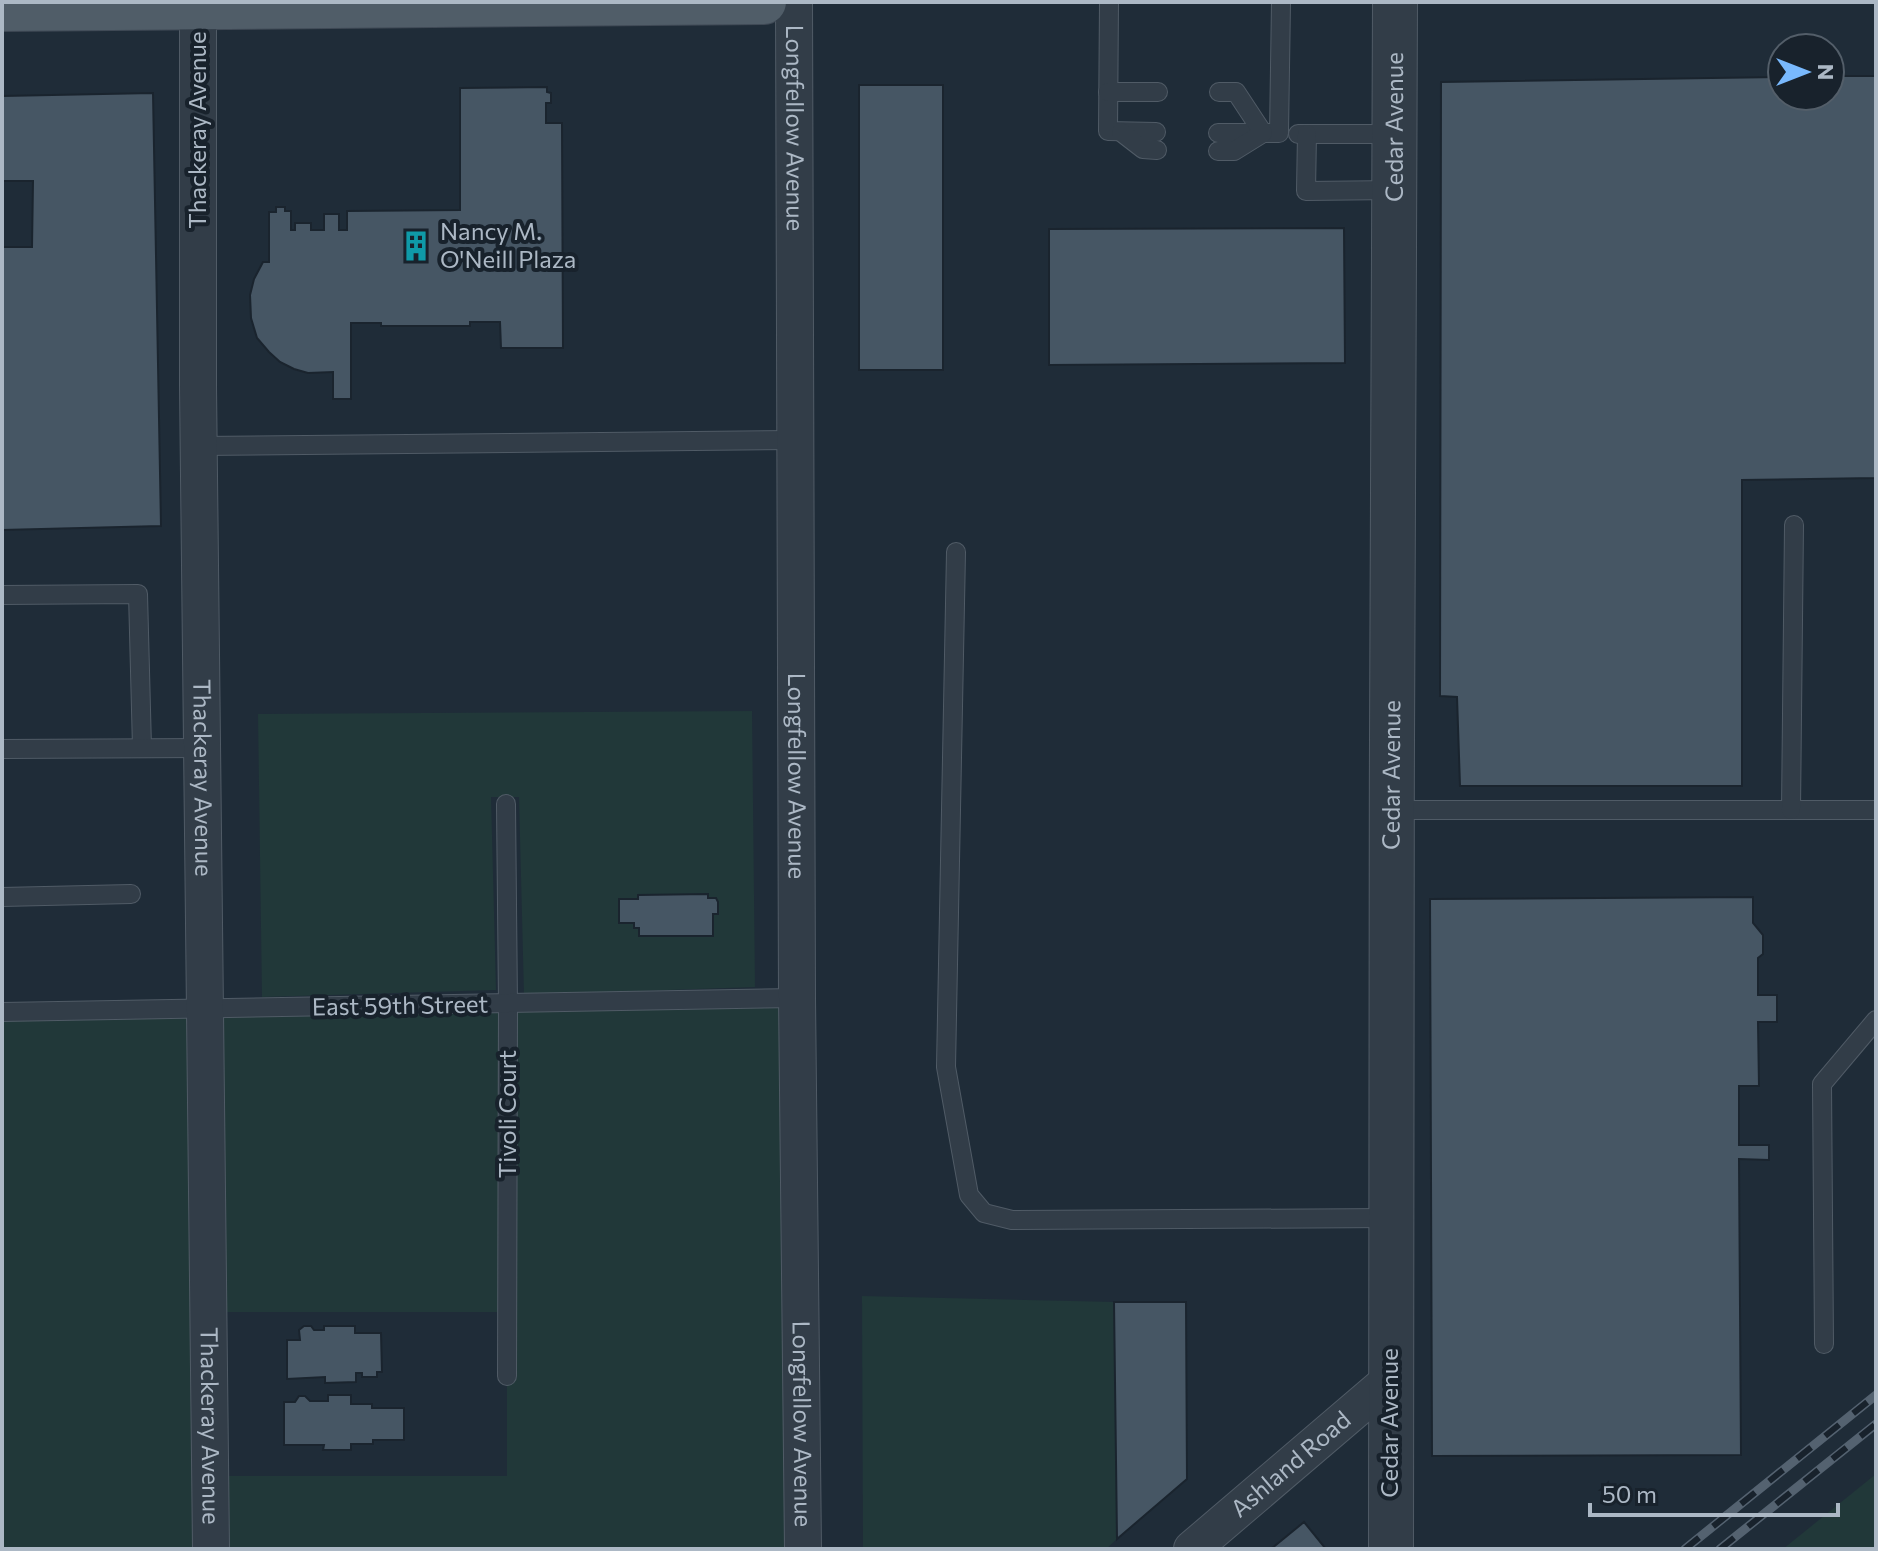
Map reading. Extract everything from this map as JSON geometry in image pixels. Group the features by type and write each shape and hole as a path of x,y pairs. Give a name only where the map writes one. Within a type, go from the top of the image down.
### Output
{"main road":[{"path":"2,9 764,2"}],"street":[{"name":"Longfellow Avenue","path":"794,2 797,998 803,1549"},
{"name":"Cedar Avenue","path":"1391,1549 1395,2"},
{"name":"Thackeray Avenue","path":"198,8 199,446 211,1549"},
{"name":"Ashland Road","path":"1192,1549 1390,1380"}],"lane":[{"path":"1109,2 1108,131 1156,141"},
{"path":"1271,133 1281,2"},
{"path":"1108,92 1158,92"},
{"path":"1219,92 1236,92 1271,133"},
{"path":"1218,142 1271,133 1395,134"},
{"path":"1307,134 1306,191 1395,190"},
{"path":"199,446 797,440"},
{"path":"1791,810 1794,525"},
{"path":"956,552 946,1067 969,1195 984,1213 1012,1220 1390,1218"},
{"path":"2,595 138,594 142,748"},
{"path":"2,749 202,748"},
{"name":"Tivoli Court","path":"506,804 507,1376"},
{"path":"1392,810 1876,810"},
{"path":"2,897 131,894"},
{"name":"East 59th Street","path":"2,1012 797,998"},
{"path":"1824,1344 1822,1084 1876,1020"}],"green space":[{"path":"752,711 755,987 524,995 519,797 491,797 496,990 262,997 258,714"},
{"path":"797,998 803,1549 2,1549 2,1012","holes":["210,1312 507,1312 507,1476 211,1476"]},
{"path":"862,1296 1114,1302 1117,1539 1106,1549 863,1549"},
{"path":"1876,1474 1876,1549 1783,1549"}],"building":[{"path":"1846,76 1876,76 1876,478 1742,480 1742,786 1460,786 1457,697 1440,696 1441,82 1766,77 1766,112 1846,112"},
{"path":"859,85 943,85 943,370 859,370"},
{"name":"Nancy M. O'Neill Plaza","path":"547,87 547,92 551,93 551,103 546,103 546,123 562,123 563,348 501,348 500,322 470,322 470,326 351,323 351,399 333,399 333,372 308,373 294,369 269,352 257,338 251,318 250,295 263,262 269,262 269,212 276,212 276,207 291,211 291,230 295,230 295,223 311,223 311,230 324,230 324,214 339,214 339,230 347,230 347,211 460,210 460,88"},
{"path":"153,93 161,526 2,530 2,247 32,247 33,181 2,181 2,96"},
{"path":"1344,228 1345,363 1049,365 1049,229"},
{"path":"708,894 708,898 716,898 718,902 718,914 713,914 713,936 639,936 639,928 634,928 634,923 619,923 619,899 638,899 638,895"},
{"path":"1753,897 1753,923 1763,935 1763,954 1758,958 1758,995 1777,995 1777,1022 1758,1022 1759,1086 1739,1086 1739,1145 1769,1145 1769,1160 1739,1159 1741,1455 1432,1456 1430,899"},
{"path":"1114,1302 1186,1302 1187,1479 1117,1539"},
{"path":"304,1326 324,1330 324,1326 355,1326 355,1333 381,1333 382,1372 377,1372 377,1377 362,1377 362,1373 356,1373 356,1382 325,1383 325,1377 287,1379 287,1340 300,1340 299,1330"},
{"path":"328,1395 351,1395 351,1404 372,1404 372,1408 404,1408 404,1440 351,1444 351,1450 323,1450 324,1445 284,1445 284,1402 295,1402 299,1396 305,1396 310,1401 328,1401"},
{"path":"1304,1522 1326,1549 1271,1549"}],"railway":[{"path":"1685,1549 1876,1395"},
{"path":"1720,1549 1876,1424"}],"place":[{"name":"Nancy M. O'Neill Plaza","path":"416,246"}]}
